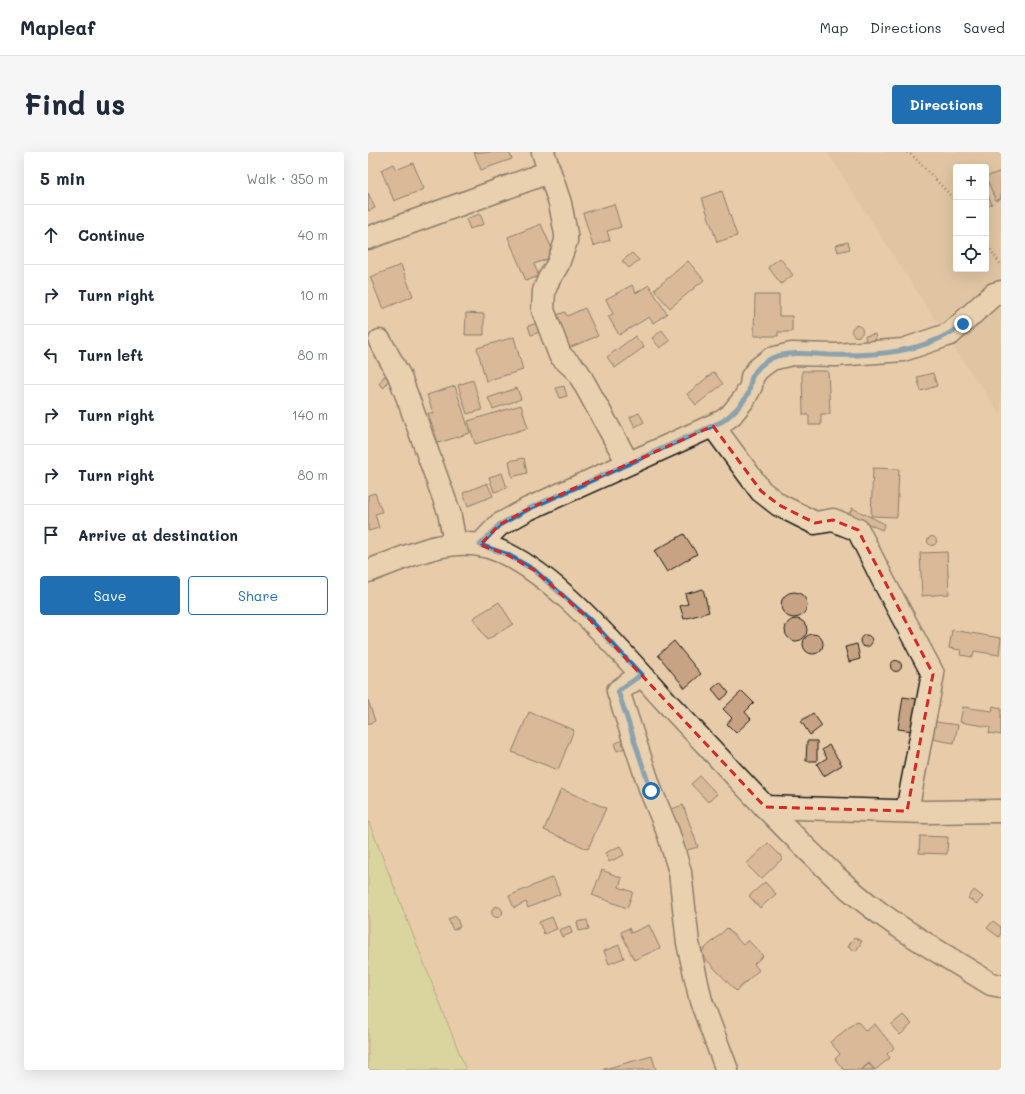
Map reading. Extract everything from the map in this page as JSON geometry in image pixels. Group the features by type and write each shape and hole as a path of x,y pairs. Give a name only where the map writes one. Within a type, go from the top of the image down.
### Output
{"street":[{"path":"368,238 546,162 560,202 566,241 558,264 544,291 543,310 560,355 578,372 628,463"},
{"path":"480,545 499,525 528,509 713,426 731,415 748,394 752,377 764,362 792,354 836,355 902,350 950,334 994,294 1001,292"},
{"path":"380,341 399,375 449,512 455,544"},
{"path":"713,426 761,491 779,505 815,523 833,520 858,530 933,674 907,811"},
{"path":"368,571 430,549 455,544 480,545 506,554 534,570 590,620 765,807 836,877 876,911 926,945 991,984 1001,986"},
{"path":"641,675 618,691 651,791 668,832 680,872 688,943 701,1001 727,1070"},
{"path":"765,807 907,811 1001,811"},
{"path":"804,845 811,819 822,809"}],"path":[{"path":"907,152 913,156 955,200"},
{"path":"989,247 1001,265"}],"highlighted area":[{"path":"713,426 761,491 779,505 815,523 833,520 858,530 933,674 907,811 765,807 590,620 534,570 506,554 480,545 499,525 528,509"}],"shaded area":[{"path":"827,152 1001,152 1001,416 935,320"}],"green space":[{"path":"368,820 466,1070 368,1070"}],"building":[{"path":"474,152 509,152 512,159 481,170"},
{"path":"413,163 424,189 394,201 381,170 393,164 396,170"},
{"path":"1001,171 1001,198 996,201 989,184 989,176"},
{"path":"722,191 737,236 717,242 702,198"},
{"path":"368,193 375,208 368,211"},
{"path":"989,197 992,204 989,206"},
{"path":"614,204 621,227 607,231 610,240 593,246 583,213"},
{"path":"480,214 484,224 470,229 466,219"},
{"path":"541,224 555,256 534,264 539,276 526,281 508,237"},
{"path":"848,242 850,249 838,252 836,245"},
{"path":"632,253 639,260 629,268 622,261"},
{"path":"780,258 793,275 781,284 768,267"},
{"path":"688,261 704,280 670,308 654,290"},
{"path":"401,265 413,296 383,309 370,277"},
{"path":"632,285 636,293 649,285 667,314 653,323 649,317 619,335 608,316 613,314 606,299"},
{"path":"755,295 779,295 779,316 792,316 792,332 778,332 778,336 754,336"},
{"path":"585,308 598,336 566,349 552,317 565,312 567,316"},
{"path":"466,313 484,314 484,335 465,335"},
{"path":"537,323 540,332 531,335 528,326"},
{"path":"855,326 859,326 861,327 861,335 855,336 852,333 852,329"},
{"path":"662,330 670,341 660,348 652,338"},
{"path":"875,334 876,340 866,342 865,336"},
{"path":"635,336 644,347 615,368 607,357"},
{"path":"514,337 523,370 486,381 477,348"},
{"path":"802,371 828,371 830,414 821,414 821,425 809,425 809,415 803,415"},
{"path":"714,372 723,384 696,405 687,394"},
{"path":"933,373 937,386 921,391 917,377"},
{"path":"384,376 389,379 384,388 379,384"},
{"path":"473,380 482,410 467,414 458,385"},
{"path":"455,386 470,433 438,443 428,413 433,413 427,395"},
{"path":"564,386 567,396 560,398 556,388"},
{"path":"517,388 521,399 493,409 488,398"},
{"path":"521,405 528,428 475,444 468,421"},
{"path":"639,413 644,422 635,427 630,417"},
{"path":"524,458 527,473 512,477 509,461"},
{"path":"873,468 899,469 897,517 871,516"},
{"path":"502,473 507,488 494,492 489,477"},
{"path":"487,483 493,496 468,506 463,493"},
{"path":"375,493 382,512 375,514 379,528 368,531 368,495"},
{"path":"852,508 885,524 882,530 849,515"},
{"path":"684,534 697,554 667,572 654,551"},
{"path":"932,536 937,541 932,546 927,541"},
{"path":"947,552 949,594 922,596 920,553"},
{"path":"703,589 709,612 684,619 680,606 688,604 685,594"},
{"path":"794,592 803,596 807,605 803,614 794,618 785,614 781,605 785,596"},
{"path":"499,602 513,624 487,640 473,618"},
{"path":"796,619 804,622 807,630 804,638 796,641 788,638 785,630 788,622"},
{"path":"952,630 1001,638 999,655 974,651 973,657 960,655 961,650 949,648"},
{"path":"813,634 820,637 823,644 820,651 813,654 806,651 803,644 806,637"},
{"path":"866,635 870,637 872,641 870,645 866,647 862,645 860,641 862,637"},
{"path":"674,641 701,674 685,688 658,655"},
{"path":"857,644 860,659 849,662 845,647"},
{"path":"896,660 900,662 902,666 900,670 896,672 892,670 890,666 892,662"},
{"path":"720,682 729,693 721,700 712,689"},
{"path":"742,691 754,703 745,712 751,719 736,733 727,724 732,718 723,709"},
{"path":"903,697 917,699 913,731 898,729"},
{"path":"368,700 375,721 368,724"},
{"path":"993,706 1001,708 1001,735 989,733 990,727 960,722 963,707 992,711"},
{"path":"529,712 574,730 558,770 512,752"},
{"path":"813,713 822,726 810,735 801,721"},
{"path":"929,721 958,725 954,743 926,738"},
{"path":"622,740 625,748 617,751 614,744"},
{"path":"807,741 817,741 817,761 806,761"},
{"path":"829,745 842,765 824,776 817,764 827,758 822,750"},
{"path":"700,776 717,794 708,802 691,784"},
{"path":"561,789 606,808 588,849 544,830"},
{"path":"683,805 698,847 684,851 669,810"},
{"path":"920,836 948,837 947,854 919,853"},
{"path":"768,843 783,858 761,879 746,864"},
{"path":"620,846 624,855 609,862 605,853"},
{"path":"602,870 622,878 619,887 633,892 627,908 592,895"},
{"path":"553,877 560,894 528,908 526,902 514,908 509,896"},
{"path":"765,882 776,894 760,908 749,896"},
{"path":"974,890 983,897 977,904 968,898"},
{"path":"495,907 499,907 501,908 501,916 495,917 492,914 492,910"},
{"path":"456,916 460,927 453,930 448,919"},
{"path":"552,917 557,929 544,934 539,922"},
{"path":"587,920 589,929 579,931 577,922"},
{"path":"993,921 1001,927 999,937 987,928"},
{"path":"649,925 660,948 634,960 621,932 629,928 631,933"},
{"path":"570,926 572,933 562,937 559,930"},
{"path":"727,928 743,945 748,940 763,956 754,964 759,970 736,991 700,953"},
{"path":"854,937 862,941 856,951 848,947"},
{"path":"619,945 624,958 609,964 604,951"},
{"path":"903,1015 912,1024 900,1035 891,1025"},
{"path":"857,1021 866,1031 875,1024 894,1048 887,1054 890,1058 875,1070 869,1063 860,1070 844,1070 835,1059 840,1054 830,1042"},
{"path":"652,1056 656,1070 604,1070 604,1069"},
{"path":"869,1064 874,1070 861,1070"}],"route":[{"path":"651,791 618,691 641,675 590,620 534,570 506,554 480,545 499,525 528,509 723,421 731,415 748,394 752,377 758,369 764,362 779,355 836,355 879,353 902,350 930,342 950,334 963,324"}]}
